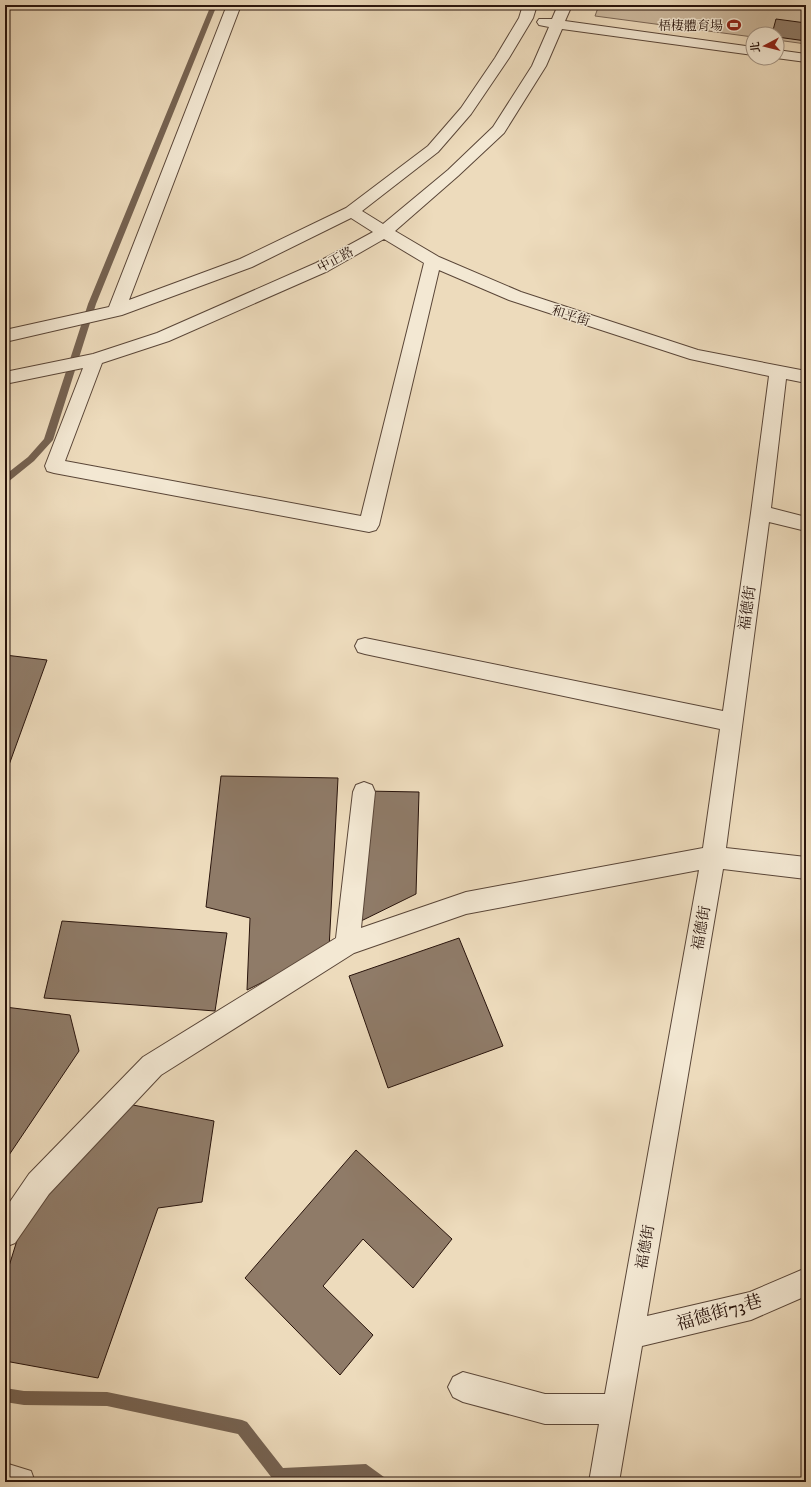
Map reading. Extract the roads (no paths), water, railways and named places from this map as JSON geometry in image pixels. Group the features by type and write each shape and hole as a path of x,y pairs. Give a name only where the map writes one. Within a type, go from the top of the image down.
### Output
{"street":[{"path":"116,311 234,5"},
{"name":"中正路","path":"5,378 95,359 163,338 322,267 384,232 453,173 499,130 539,66 558,25 565,5"},
{"path":"5,336 116,311 246,263 352,211 434,149 466,111 502,58 528,12 558,25 745,50"},
{"path":"785,55 806,58"},
{"name":"和平街","path":"352,211 433,261 515,296 696,355 806,377"},
{"path":"95,359 54,466 369,524 433,261"},
{"name":"福德街","path":"604,1482 713,857 761,514 778,372"},
{"path":"761,514 806,524"},
{"path":"365,646 731,722"},
{"path":"348,944 364,792"},
{"path":"5,1234 39,1184 152,1066 348,944 466,903 713,857 806,868"},
{"name":"福德街73巷","path":"630,1335 751,1306 806,1282"},
{"path":"463,1387 545,1409 616,1410"},
{"path":"5,1478 20,1482"}],"waterway":[{"path":"5,480 31,459 48,440 92,304 214,5"},
{"path":"5,1395 24,1398 107,1399 242,1427 279,1476 366,1472 379,1482"}],"place":[{"name":"梧棲體育場","path":"734,25"}]}
